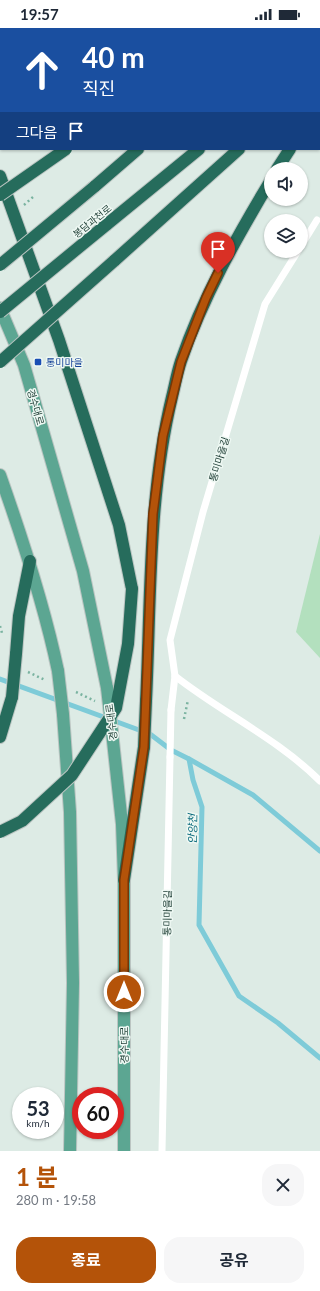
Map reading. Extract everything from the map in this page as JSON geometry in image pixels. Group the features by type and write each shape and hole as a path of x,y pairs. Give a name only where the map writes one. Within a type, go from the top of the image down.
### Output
{"highway":[{"path":"0,195 65,150"},
{"path":"0,265 137,150"},
{"name":"봉담과천로","path":"0,312 198,150"},
{"path":"0,362 238,150"},
{"path":"282,162 289,150"},
{"path":"0,176 59,340 120,525 132,589 128,644 116,708 72,775 22,821 0,832"},
{"path":"124,880 144,747 153,514 163,436 181,362 206,298 237,237 264,192"},
{"path":"0,737 12,697 19,616 30,561"}],"main road":[{"name":"경수대로","path":"0,308 24,365 83,571 107,688 122,824 124,880 124,1151"},
{"path":"0,475 30,561 49,627 58,671 63,714 70,812 73,975 70,1151"}],"lane":[{"path":"308,235 317,220"},
{"name":"통미마을길","path":"162,1151 171,710 175,676 170,640 203,512 265,304 294,258"},
{"path":"175,676 270,739 301,762 320,781"}],"green space":[{"path":"320,534 320,658 296,632"}],"waterway":[{"name":"안양천","path":"0,679 150,734 171,750 189,759 193,780 202,807 199,925 239,996 278,1023 320,1058"},
{"path":"189,759 253,795 320,851"}],"place":[{"name":"통미마을","path":"38,362"}],"route":[{"path":"124,992 124,880 144,747 150,635 153,514 163,436 181,362 206,298 218,273"}]}
